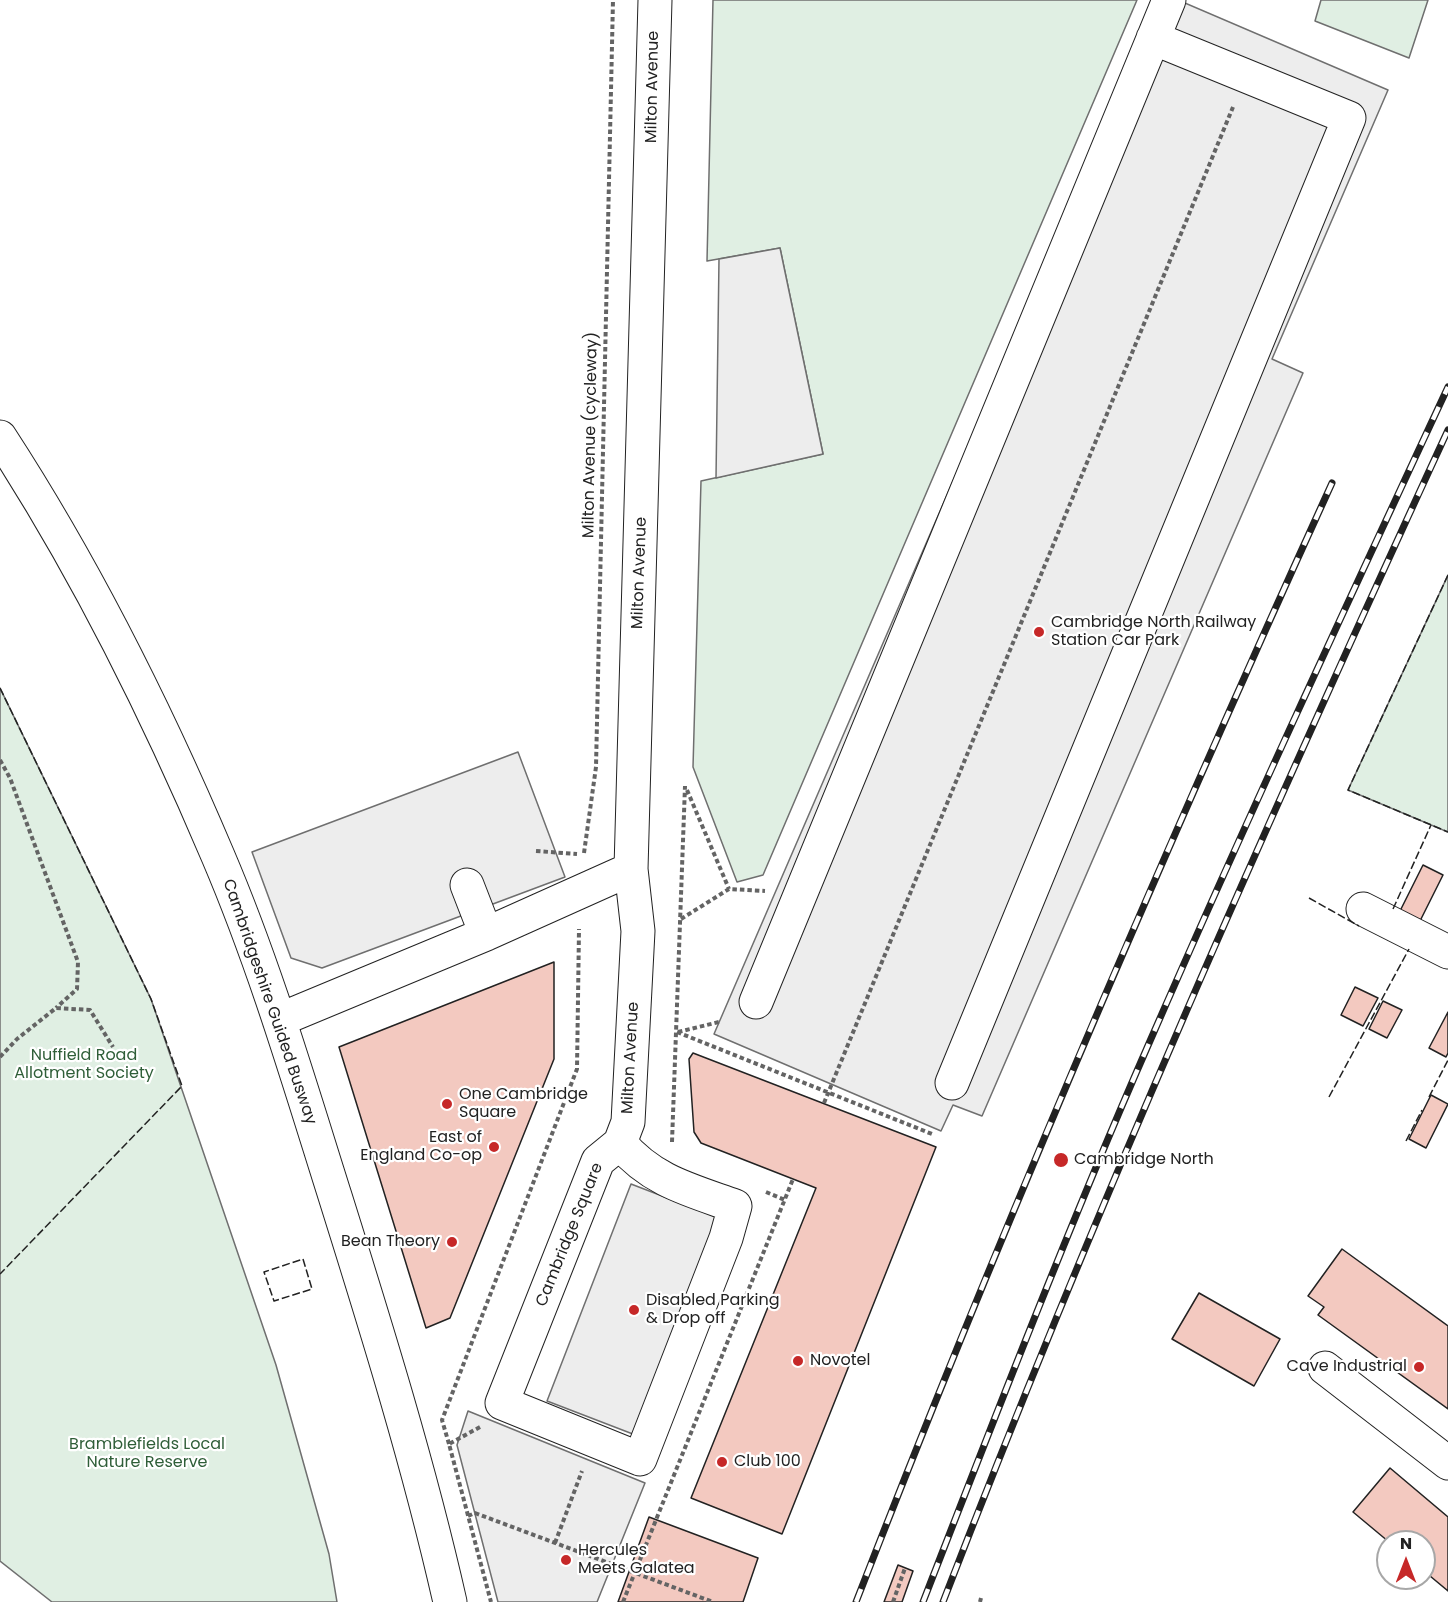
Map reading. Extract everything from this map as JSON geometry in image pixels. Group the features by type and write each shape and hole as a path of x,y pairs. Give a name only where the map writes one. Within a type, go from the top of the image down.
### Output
{"street":[{"name":"Milton Avenue","path":"620,1143 628,1122 638,931 630,869 655,0"},
{"path":"756,1002 1169,0"},
{"path":"952,1083 1349,118 1153,38"},
{"name":"Cambridgeshire Guided Busway","path":"0,438 30,483 127,657 219,857 279,1020 372,1315 426,1503 450,1602"},
{"path":"279,1020 486,934 630,869"},
{"path":"467,885 486,934"},
{"path":"1364,909 1448,952"},
{"path":"502,1403 640,1459 726,1238 735,1206 670,1182 637,1163 620,1143"},
{"name":"Cambridge Square","path":"502,1403 598,1161 620,1143"},
{"path":"1325,1368 1448,1463"}],"path":[{"name":"Milton Avenue (cycleway)","path":"583,862 596,767 613,0"},
{"path":"824,1103 1246,75"},
{"path":"0,760 10,778 78,962 77,989 17,1039 0,1057"},
{"path":"674,1146 671,1139 686,786 729,889"},
{"path":"536,851 584,855"},
{"path":"681,919 729,889 776,892 798,899"},
{"path":"490,1602 442,1420 577,1069 580,921"},
{"path":"56,1008 90,1010 113,1047"},
{"path":"677,1032 719,1022"},
{"path":"677,1032 932,1134"},
{"path":"623,1602 793,1179"},
{"path":"764,1191 785,1200"},
{"path":"449,1444 491,1420 502,1403"},
{"path":"555,1543 587,1458 573,1433"},
{"path":"468,1516 475,1513 713,1602"},
{"path":"893,1602 905,1568"},
{"path":"701,1602 703,1598 713,1602"}],"green space":[{"path":"713,0 1137,0 763,875 737,882 693,767 701,481 823,454 780,248 707,261"},
{"path":"1321,0 1428,0 1409,58 1315,21"},
{"path":"1448,575 1448,832 1348,790"},
{"name":"Bramblefields Local Nature Reserve","path":"0,688 151,999 276,1365 329,1554 337,1602 52,1602 0,1561"}],"shaded area":[{"name":"Cambridge North Railway Station Car Park","path":"1161,0 1178,0 1388,90 1272,359 1303,373 982,1116 953,1105 941,1131 714,1034"},
{"path":"780,248 823,454 716,478 719,259"},
{"path":"518,752 565,877 322,968 291,958 252,852"},
{"name":"Disabled Parking & Drop off","path":"631,1184 722,1219 638,1436 547,1401"},
{"path":"468,1411 645,1483 597,1602 498,1602 457,1445"}],"building":[{"path":"1423,865 1443,875 1417,927 1397,917"},
{"name":"One Cambridge Square","path":"554,962 554,1059 450,1318 426,1328 339,1047"},
{"path":"1355,987 1378,998 1363,1026 1341,1015"},
{"path":"1383,1001 1402,1010 1387,1038 1369,1029"},
{"path":"1448,1012 1448,1053 1446,1057 1429,1048"},
{"name":"Novotel","path":"693,1053 936,1147 782,1534 691,1498 816,1188 701,1143 694,1132 689,1059"},
{"path":"1431,1095 1448,1104 1426,1148 1409,1139"},
{"name":"Cave Industrial","path":"1342,1249 1448,1326 1448,1409 1318,1315 1324,1307 1308,1296"},
{"path":"1199,1293 1280,1339 1254,1386 1172,1339"},
{"path":"1390,1468 1448,1517 1448,1591 1436,1581 1436,1530 1376,1531 1353,1512"},
{"path":"649,1517 758,1558 743,1602 618,1602"},
{"path":"898,1565 913,1571 902,1602 884,1602"}],"railway":[{"path":"923,1602 1062,1250 1150,1041 1260,795 1448,387"},
{"path":"943,1602 1001,1453 1123,1158 1250,866 1448,430"},
{"path":"856,1602 969,1320 1086,1039 1207,760 1332,483"}],"fence":[{"path":"1448,575 1348,790 1448,832"},
{"path":"0,688 151,999 182,1086 0,1274"},
{"path":"1393,909 1431,825"},
{"path":"1309,898 1359,926"},
{"path":"1329,1097 1409,949"},
{"path":"1429,1097 1448,1060"},
{"path":"1406,1141 1422,1110"},
{"path":"303,1259 312,1289 274,1301 264,1272 303,1259"}],"place":[{"name":"Cambridge North Railway Station Car Park","path":"1039,632"},
{"name":"One Cambridge Square","path":"447,1104"},
{"name":"East of England Co-op","path":"494,1147"},
{"name":"Cambridge North","path":"1061,1160"},
{"name":"Bean Theory","path":"452,1242"},
{"name":"Disabled Parking & Drop off","path":"634,1310"},
{"name":"Novotel","path":"798,1361"},
{"name":"Cave Industrial","path":"1419,1367"},
{"name":"Club 100","path":"722,1462"},
{"name":"Hercules Meets Galatea","path":"566,1560"}],"park label":[{"name":"Nuffield Road Allotment Society","path":"84,1065"}]}
